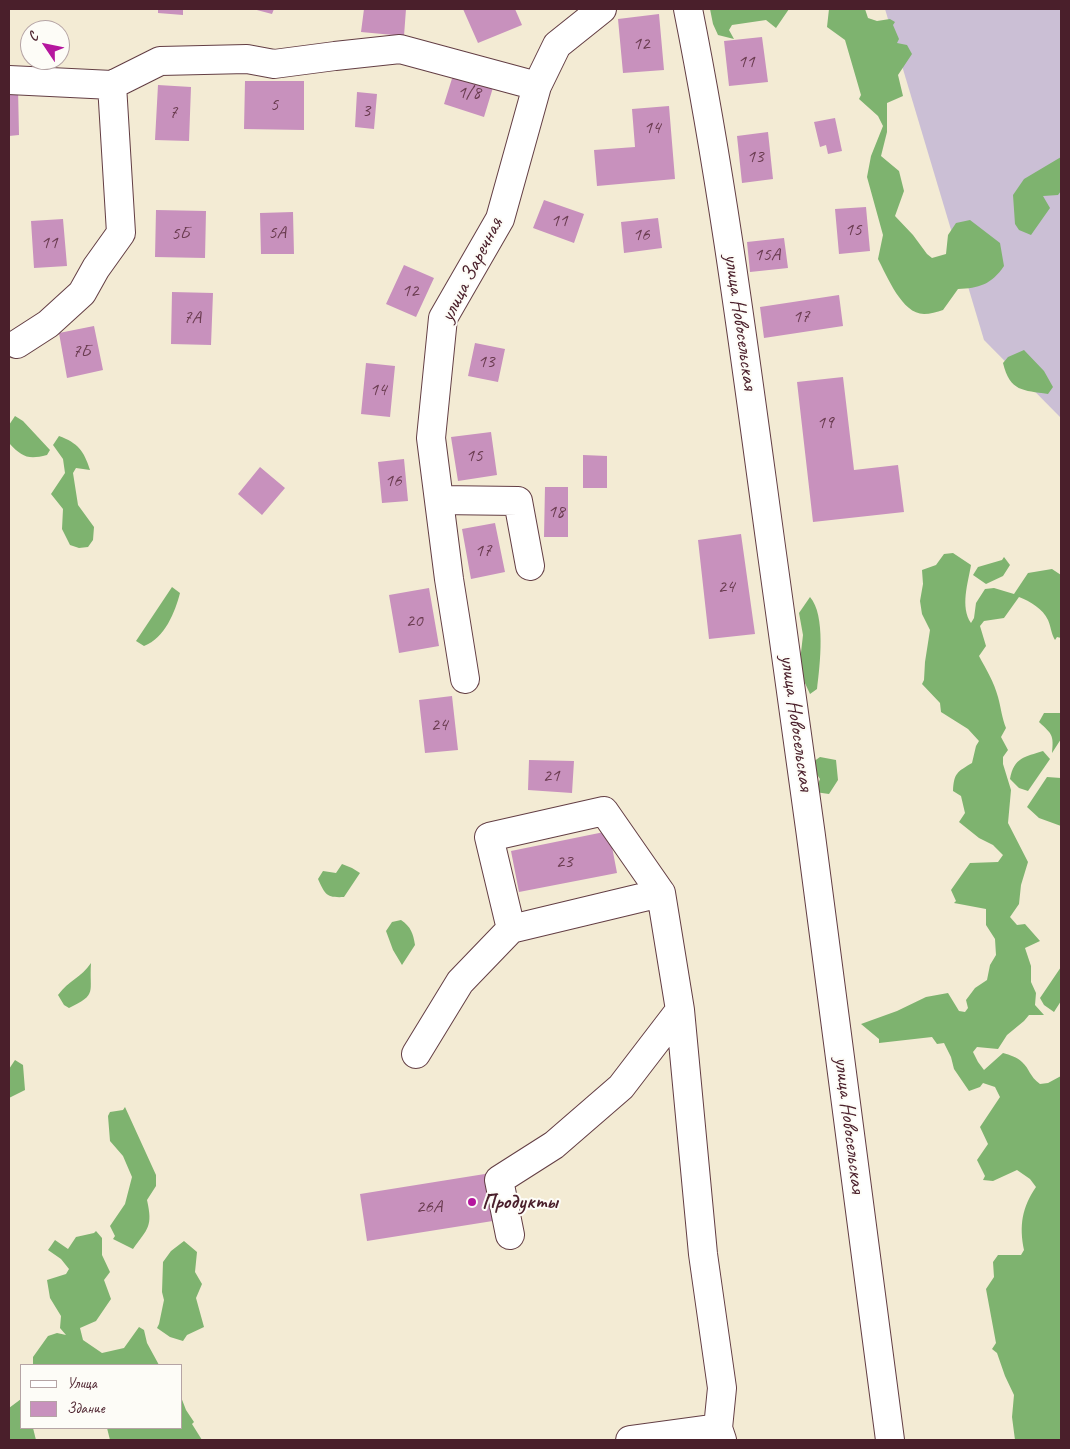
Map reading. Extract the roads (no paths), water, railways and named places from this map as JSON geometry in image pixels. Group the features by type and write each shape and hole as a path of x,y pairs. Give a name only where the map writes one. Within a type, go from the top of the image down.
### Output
{"street":[{"name":"улица Заречная","path":"465,679 448,579 432,438 443,318 500,219 537,86 557,45 602,9"},
{"name":"улица Новосельская","path":"688,9 708,111 749,388 819,884 890,1440"},
{"path":"9,80 112,85 160,61 247,59 274,64 400,50 537,86"},
{"path":"18,344 48,324 82,293 96,268 120,233 112,85"},
{"path":"439,500 518,501 530,566"},
{"path":"511,929 489,837 604,811 660,893 680,1010 703,1254 722,1388 720,1434 630,1440"},
{"path":"416,1054 460,982 511,929 660,893"},
{"path":"510,1235 498,1180 554,1145 621,1087 680,1010"}],"place":[{"name":"Продукты","path":"472,1202"}]}
